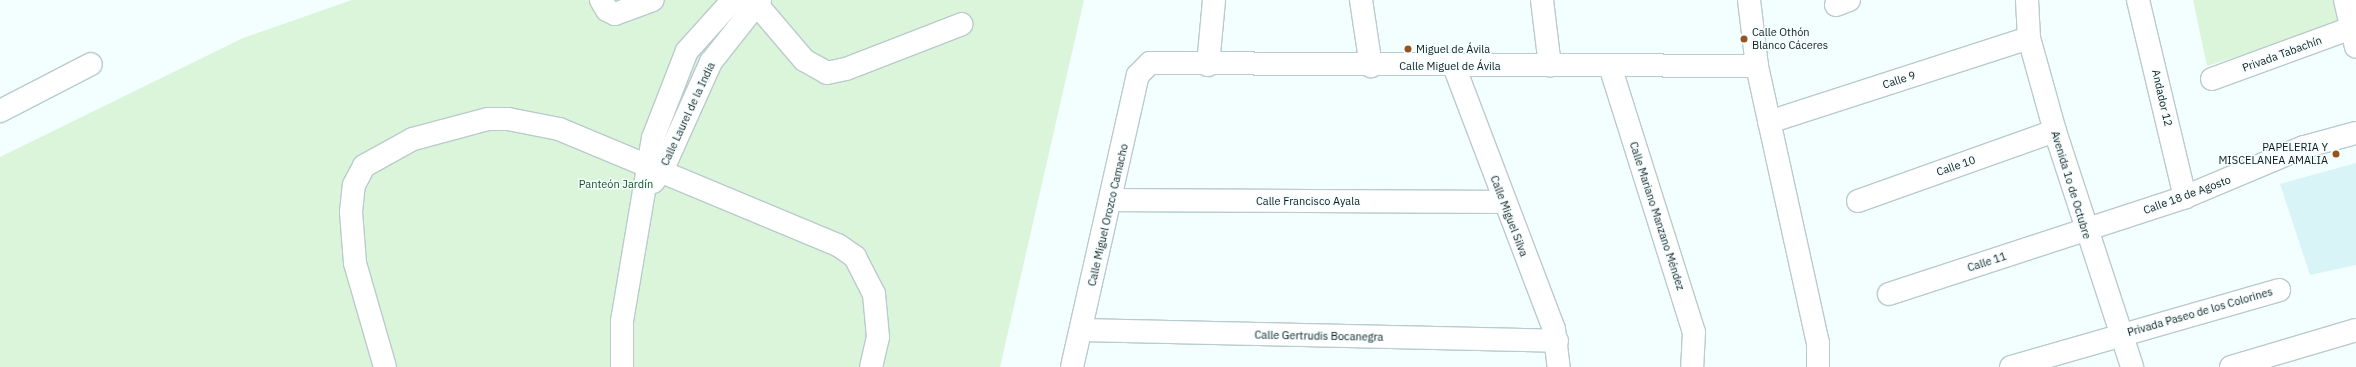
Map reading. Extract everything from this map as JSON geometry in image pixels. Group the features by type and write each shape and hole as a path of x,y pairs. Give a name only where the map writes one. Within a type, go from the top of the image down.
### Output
{"street":[{"path":"601,0 605,8 615,14 652,0"},
{"name":"Calle Laurel de la India","path":"654,168 653,138 687,51 733,0"},
{"path":"1208,65 1214,0"},
{"path":"1362,0 1371,66"},
{"path":"1542,0 1550,66"},
{"path":"1749,0 1757,66 1818,343 1818,367"},
{"name":"Avenida 1o de Octubre","path":"2027,0 2029,38 2055,131 2084,230 2132,367"},
{"name":"Andador 12","path":"2138,0 2185,197"},
{"path":"2344,0 2354,38"},
{"path":"756,1 804,60 827,72 846,69 962,24"},
{"name":"Calle Laurel de la India","path":"654,168 711,62 756,1"},
{"name":"Calle 9","path":"1770,122 2029,38"},
{"name":"Privada Tabachín","path":"2212,79 2354,38"},
{"name":"Calle Miguel de Ávila","path":"1145,65 1156,62 1208,65 1757,66"},
{"path":"0,111 91,64"},
{"name":"Calle Miguel Orozco Camacho","path":"1072,367 1112,200 1138,75 1145,65"},
{"name":"Calle Miguel Silva","path":"1454,66 1503,202 1557,342 1559,367"},
{"name":"Calle Mariano Manzano Méndez","path":"1610,66 1694,332 1692,367"},
{"path":"385,367 355,263 352,238 354,185 364,166 413,139 488,119 508,119 559,129 838,245 855,257 866,274 878,315 878,337 871,367"},
{"name":"Calle 10","path":"1858,201 2055,131"},
{"name":"Calle 18 de Agosto","path":"2084,230 2185,197 2304,147 2356,133"},
{"path":"622,367 622,321 647,188 654,168"},
{"name":"Calle Francisco Ayala","path":"1112,200 1503,202"},
{"name":"Calle 11","path":"1889,294 2084,230"},
{"name":"Privada Paseo de los Colorines","path":"2011,367 2279,290"},
{"name":"Calle Gertrudis Bocanegra","path":"1081,330 1557,342"},
{"path":"2239,366 2356,330"}],"shaded area":[{"path":"2356,163 2356,265 2310,275 2280,184"}],"green space":[{"name":"Panteón Jardín","path":"352,0 1084,0 1000,367 0,367 0,157 243,38"},
{"path":"2193,0 2334,0 2339,25 2207,66"}],"place":[{"name":"Calle Othón Blanco Cáceres","path":"1744,39"},
{"name":"Miguel de Ávila","path":"1408,49"},
{"name":"PAPELERIA Y MISCELANEA AMALIA","path":"2336,154"}]}
